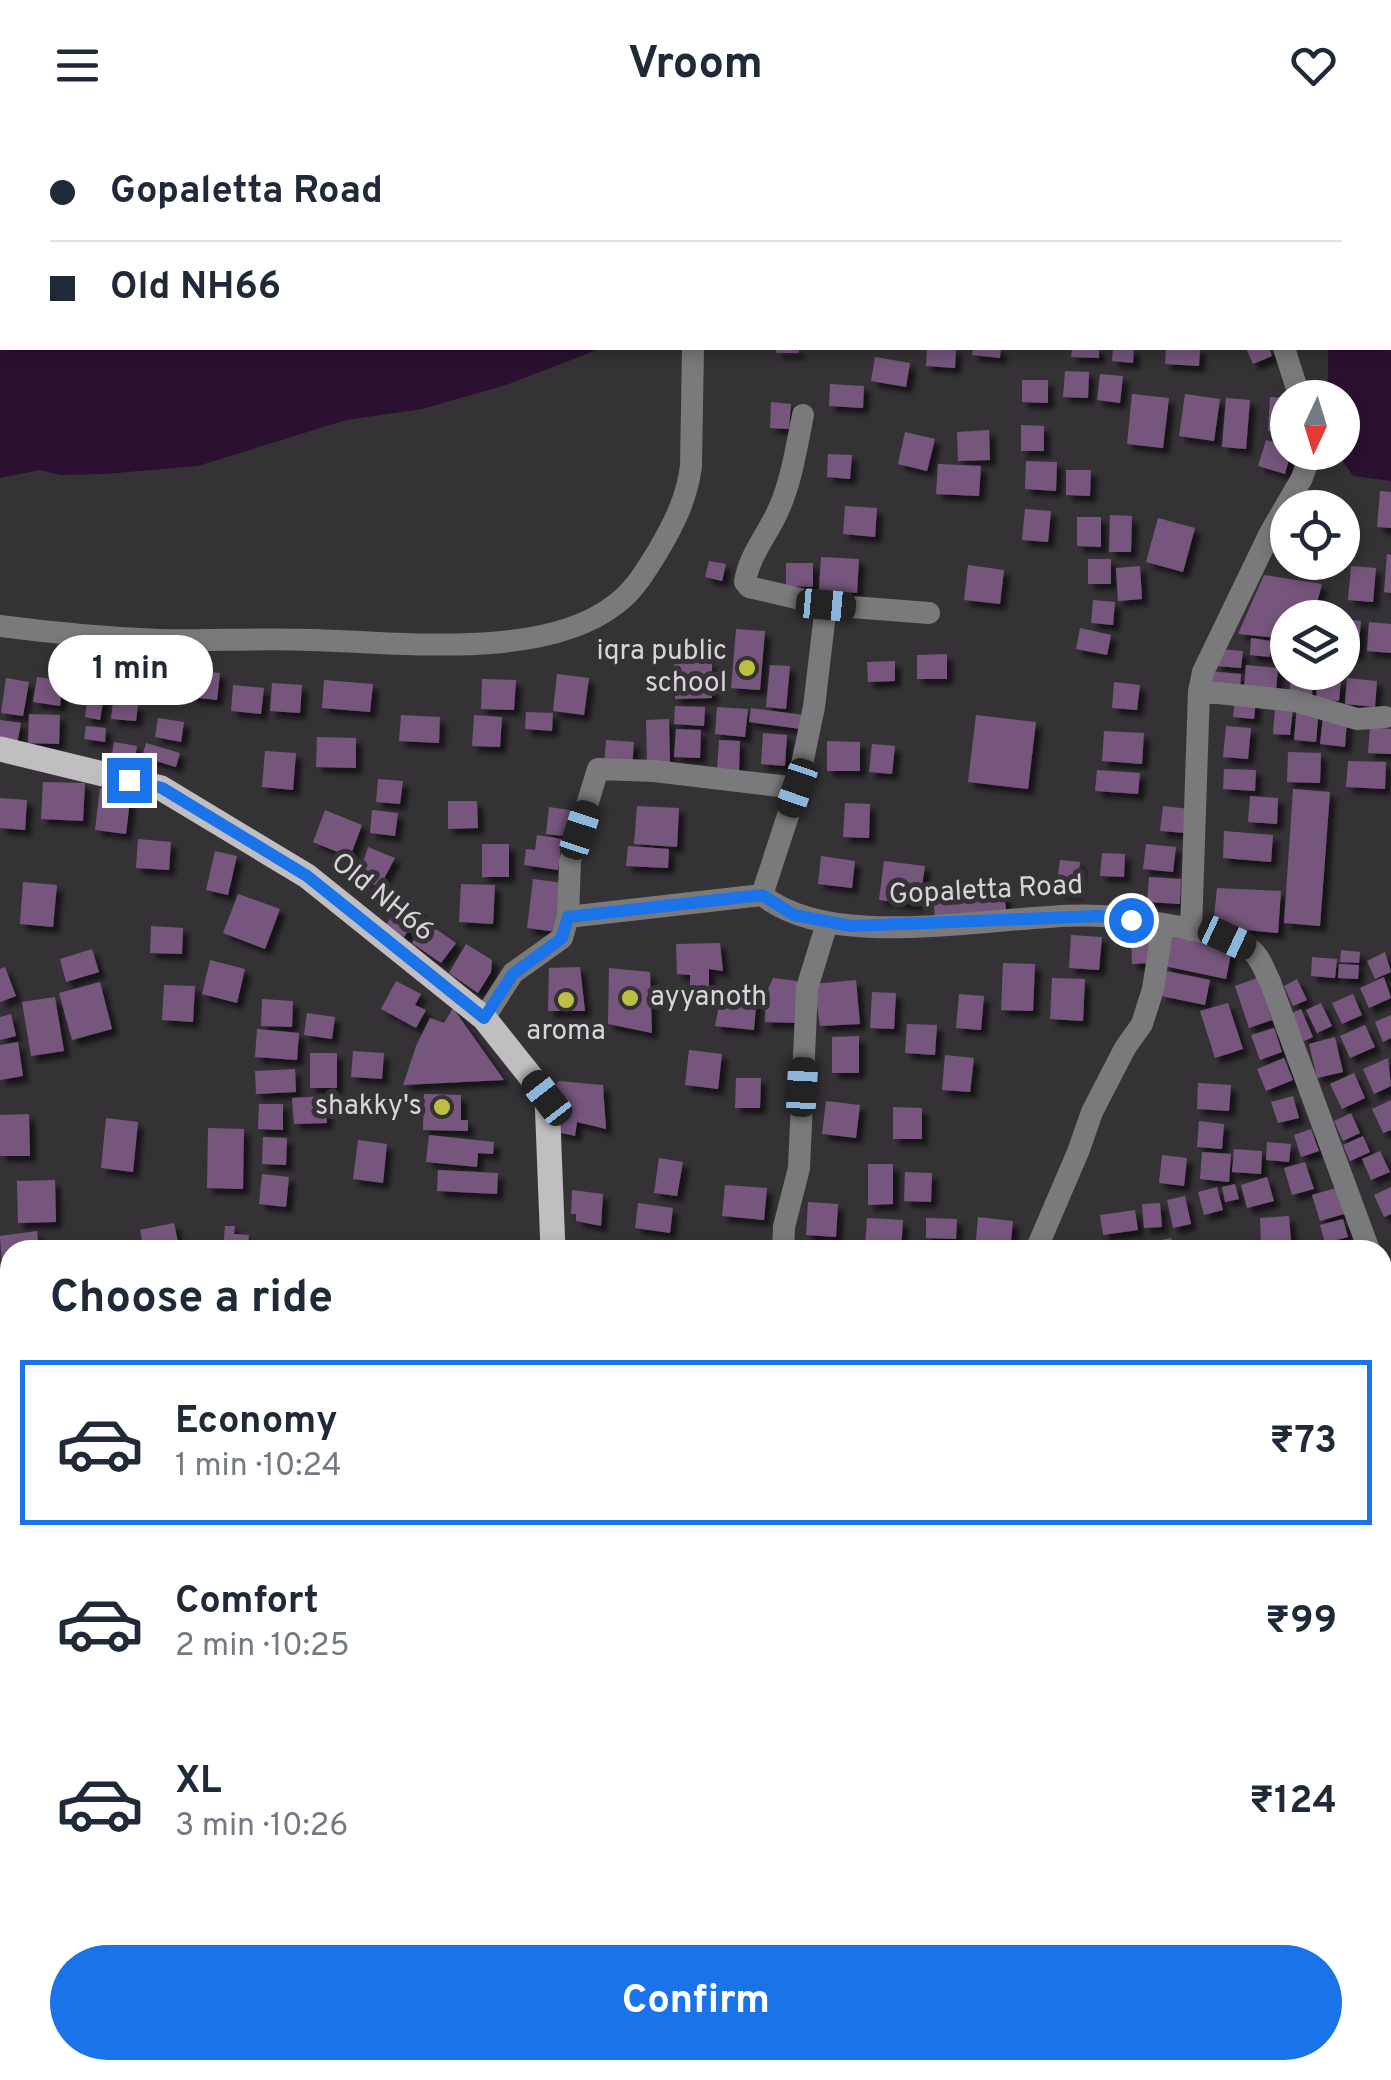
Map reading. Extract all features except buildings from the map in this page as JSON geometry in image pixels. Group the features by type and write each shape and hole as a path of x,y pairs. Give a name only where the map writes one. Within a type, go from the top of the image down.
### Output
{"main road":[{"name":"Old NH66","path":"0,749 162,788 307,876 484,1018 547,1098 553,1240"}],"street":[{"path":"0,626 158,640 311,640 405,645 491,642 564,630 614,606 630,591 675,521 689,484 693,350"},
{"path":"1285,350 1294,380"},
{"path":"803,416 781,501 757,545 745,582 750,587 826,605 929,614"},
{"path":"1191,930 1199,691 1203,672 1270,532 1305,470"},
{"path":"568,917 762,895 797,788 814,706 826,605"},
{"path":"1199,691 1294,701 1357,719 1386,717"},
{"path":"484,1018 513,974 562,938 568,917 570,860 598,768 654,770 797,788"},
{"name":"Gopaletta Road","path":"762,895 780,909 827,924 880,926 1100,916 1227,938 1254,951 1270,982 1365,1240"},
{"path":"783,1240 798,1168 806,988 827,924"},
{"path":"1040,1240 1092,1112 1142,1024 1153,989 1163,924"}],"shaded area":[{"path":"0,350 597,350 506,385 422,409 346,420 198,466 105,474 60,475 40,470 0,478"},
{"path":"1328,350 1391,350 1391,481 1353,476 1349,470 1360,470 1360,380 1328,380"}],"place":[{"name":"iqra public school","path":"747,668"},
{"name":"ayyanoth","path":"630,998"},
{"name":"aroma","path":"566,1000"},
{"name":"shakky's","path":"442,1107"}],"route":[{"path":"129,780 162,788 307,876 484,1018 513,974 562,938 568,917 762,895 794,915 851,926 1100,916 1131,920"}]}
